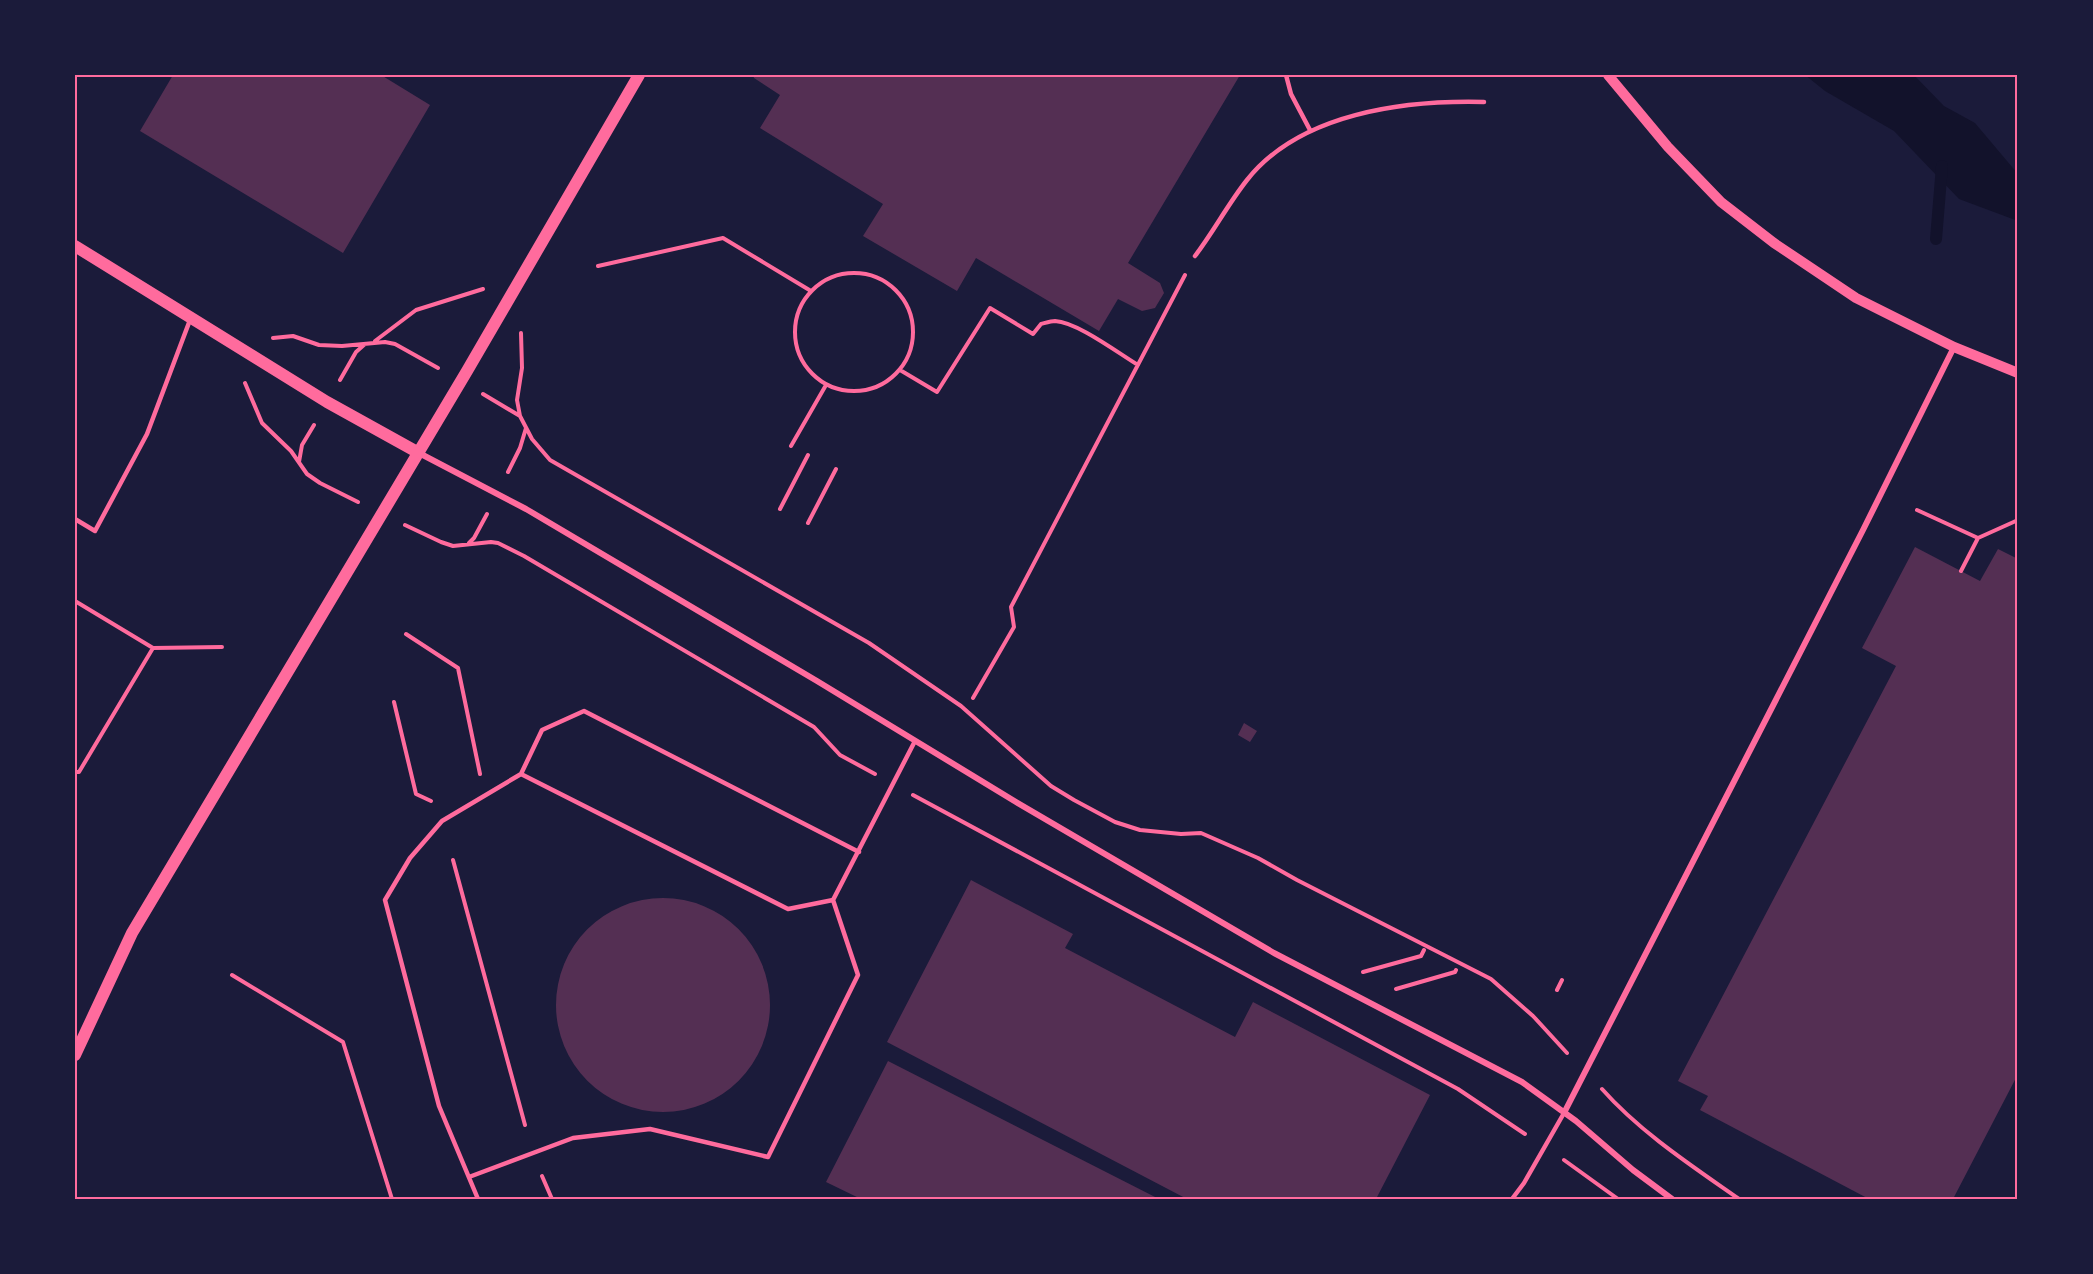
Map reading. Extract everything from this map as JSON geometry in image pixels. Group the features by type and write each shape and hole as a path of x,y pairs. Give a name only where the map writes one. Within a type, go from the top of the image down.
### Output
{"main road":[{"path":"75,1055 132,933 419,453 639,75"},
{"path":"75,246 327,402 419,453"}],"street":[{"path":"1608,75 1668,147 1720,202 1774,243 1856,298 1954,347 2018,373"},
{"path":"1564,1113 1863,530 1954,347"},
{"path":"419,453 526,509 1263,947 1522,1082 1672,1199"}],"lane":[{"path":"1286,75 1291,94 1310,130"},
{"path":"1195,256 1247,180 1264,162 1310,130 1379,110 1440,101 1484,102"},
{"path":"75,519 95,531 147,434 191,318"},
{"path":"478,1199 439,1106 385,900 410,858 442,821 520,774 542,730 584,711 859,852"},
{"path":"469,1177 573,1138 650,1129 768,1156 858,975 833,900 915,741"},
{"path":"520,774 788,909 833,900"},
{"path":"1512,1199 1524,1183 1564,1113"}],"path":[{"path":"598,267 723,238 811,291"},
{"path":"974,698 1014,627 1011,607 1195,256"},
{"path":"846,273 867,274 885,281 901,294 910,312 914,333 910,352 900,370 885,383 866,391 845,391 826,385 811,374 801,359 795,342 795,324 800,306 811,291 827,279 846,273"},
{"path":"374,342 416,310 520,278"},
{"path":"900,370 937,392 990,308 1034,334 1041,324 1054,321 1068,324 1138,365"},
{"path":"521,323 522,368 517,400 520,416 532,439 550,460 869,643 961,706 1051,786 1115,822 1140,830 1181,834 1201,833 1258,858 1491,979 1533,1016 1558,1045"},
{"path":"228,341 293,336 319,345 342,346 374,342 395,344"},
{"path":"351,362 356,352 365,344"},
{"path":"245,382 262,423 291,451 307,474 320,483"},
{"path":"791,446 826,385"},
{"path":"506,407 520,416"},
{"path":"520,448 526,428"},
{"path":"299,463 302,445"},
{"path":"780,509 808,454"},
{"path":"808,524 836,469"},
{"path":"1917,510 1978,538"},
{"path":"1961,571 1978,538 2018,520"},
{"path":"468,543 481,526"},
{"path":"441,542 453,546 468,543 498,543 524,555 814,727 840,755"},
{"path":"75,601 153,648 222,647"},
{"path":"406,634 458,668 484,795"},
{"path":"75,772 79,772 153,648"},
{"path":"394,702 416,794 439,804"},
{"path":"990,837 1458,1089 1509,1123"},
{"path":"453,860 525,1125"},
{"path":"1327,981 1420,956 1424,950"},
{"path":"1361,999 1456,970"},
{"path":"232,975 343,1041 392,1199"},
{"path":"1557,990 1562,980"},
{"path":"1616,1104 1663,1143 1739,1199"},
{"path":"542,1176 552,1199"},
{"path":"1593,1181 1618,1199"}],"shaded area":[{"path":"1805,75 1914,75 1944,106 1975,123 2018,174 2018,221 1959,199 1894,131 1825,91"}],"building":[{"path":"173,75 381,75 430,105 343,253 140,131"},
{"path":"753,75 1240,75 1128,263 1160,283 1164,293 1155,308 1142,311 1118,299 1099,331 976,258 957,291 863,236 883,204 760,128 780,95 754,78"},
{"path":"1915,547 1980,581 1998,549 2018,559 2018,1074 1953,1199 1869,1199 1700,1110 1708,1096 1678,1081 1896,666 1862,648"},
{"path":"1244,723 1257,731 1250,742 1238,735"},
{"path":"971,880 1073,934 1065,948 1235,1037 1253,1002 1430,1095 1376,1199 1187,1199 887,1042"},
{"path":"663,898 684,900 704,906 739,929 762,964 768,984 770,1005 768,1026 762,1046 739,1081 704,1104 684,1110 663,1112 642,1110 622,1104 587,1081 564,1046 558,1026 556,1005 558,984 564,964 587,929 622,906 642,900"},
{"path":"888,1061 1159,1199 861,1199 826,1182"}],"waterway":[{"path":"1936,239 1942,166"}]}
